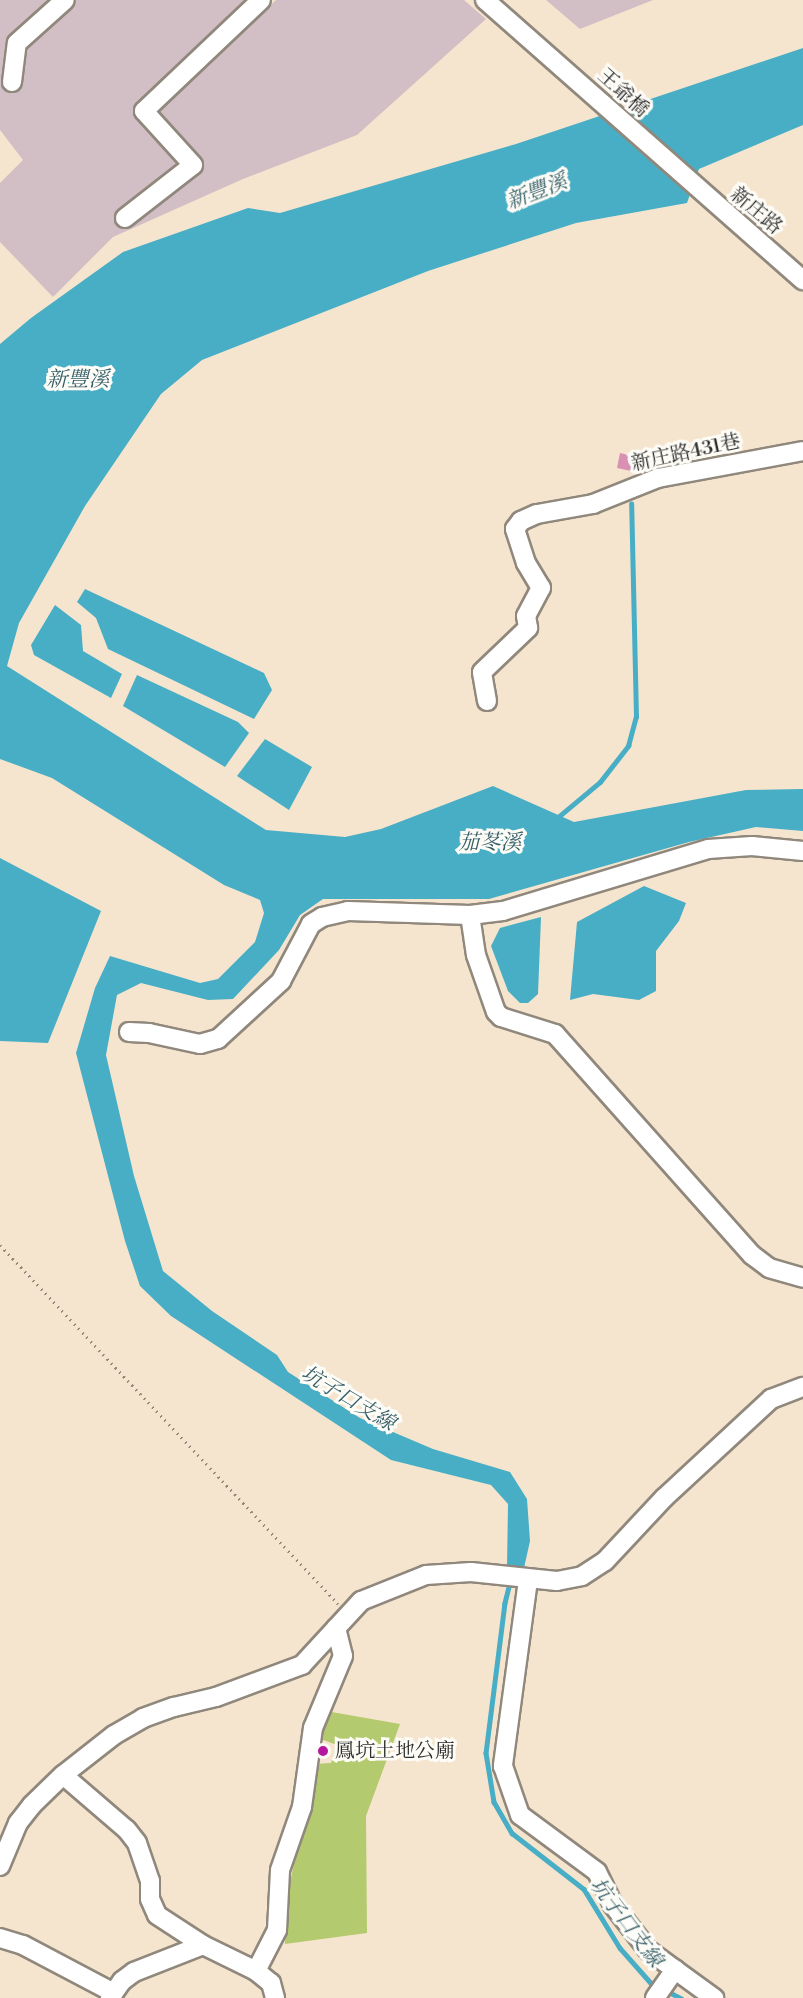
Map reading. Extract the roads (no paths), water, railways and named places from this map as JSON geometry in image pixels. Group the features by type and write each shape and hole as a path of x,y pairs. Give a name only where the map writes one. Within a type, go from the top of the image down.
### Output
{"street":[{"path":"12,82 17,43 65,0"},
{"path":"125,218 193,165 144,111 261,0"},
{"name":"王爺橋","path":"485,0 708,199"},
{"name":"新庄路","path":"708,199 803,280"},
{"name":"新庄路431巷","path":"487,701 482,672 528,628 526,616 541,588 526,563 514,529 521,521 537,514 593,504 658,478 803,451"},
{"path":"129,1032 148,1033 200,1044 218,1039 281,981 311,924 322,917 348,911 470,915 532,903 708,849 752,846 803,851"},
{"path":"470,915 476,955 496,1012 501,1017 555,1034 752,1255 769,1268 803,1278"},
{"path":"2,1857 18,1823 33,1805 63,1776 114,1735 143,1718 174,1707 216,1697 302,1665 361,1601 426,1575 471,1572 503,1574 528,1580 566,1579 582,1575 605,1561 664,1498 771,1399 803,1386"},
{"path":"528,1580 502,1766 520,1815 597,1872 613,1905 648,1950 714,1998"},
{"path":"256,1971 277,1930 280,1870 302,1807 313,1728 343,1656 341,1621"},
{"path":"63,1776 127,1830 137,1843 150,1881 150,1899 157,1915 203,1945 256,1971 271,1983 275,1998"},
{"path":"0,1938 23,1945 111,1995 134,1972 203,1945"},
{"path":"658,1993 675,1969"}],"water":[{"path":"803,48 803,125 699,169 687,203 576,223 428,271 202,360 161,394 85,506 19,623 7,666 266,830 345,837 381,829 493,786 574,822 746,790 803,789 803,831 756,827 689,842 489,899 323,899 300,915 279,950 233,999 208,1000 141,983 117,995 106,1055 134,1176 163,1271 212,1311 277,1355 288,1372 360,1418 433,1449 510,1472 527,1499 530,1541 524,1568 507,1568 508,1504 491,1485 391,1460 171,1316 140,1286 125,1241 76,1053 95,988 110,956 200,983 218,979 255,942 264,913 260,900 224,885 52,778 0,759 0,344 31,318 123,252 248,208 280,213 516,144"},
{"path":"85,589 264,673 272,690 254,719 108,649 96,618 77,602"},
{"path":"55,605 81,625 83,651 122,674 111,698 34,655 31,645"},
{"path":"137,675 238,722 249,733 225,767 123,706"},
{"path":"265,739 312,767 289,810 237,776"},
{"path":"0,858 101,911 48,1043 0,1041"},
{"path":"644,886 686,903 679,921 656,951 656,991 639,1000 593,994 570,1000 577,922"},
{"path":"541,917 538,994 528,1003 520,1003 508,991 491,946 500,928"}],"waterway":[{"path":"557,818 600,782 628,746 636,717 631,504"},
{"name":"坑子口支線","path":"511,1579 505,1603 486,1753 494,1802 512,1833 584,1889 620,1948 651,1983 657,1986"},
{"name":"坑子口支線","path":"665,1990 681,1998"}],"place":[{"name":"鳳坑土地公廟","path":"323,1751"}],"water label":[{"name":"新豐溪","path":"537,192"},
{"name":"新豐溪","path":"78,380"},
{"name":"茄苳溪","path":"490,843"}]}
